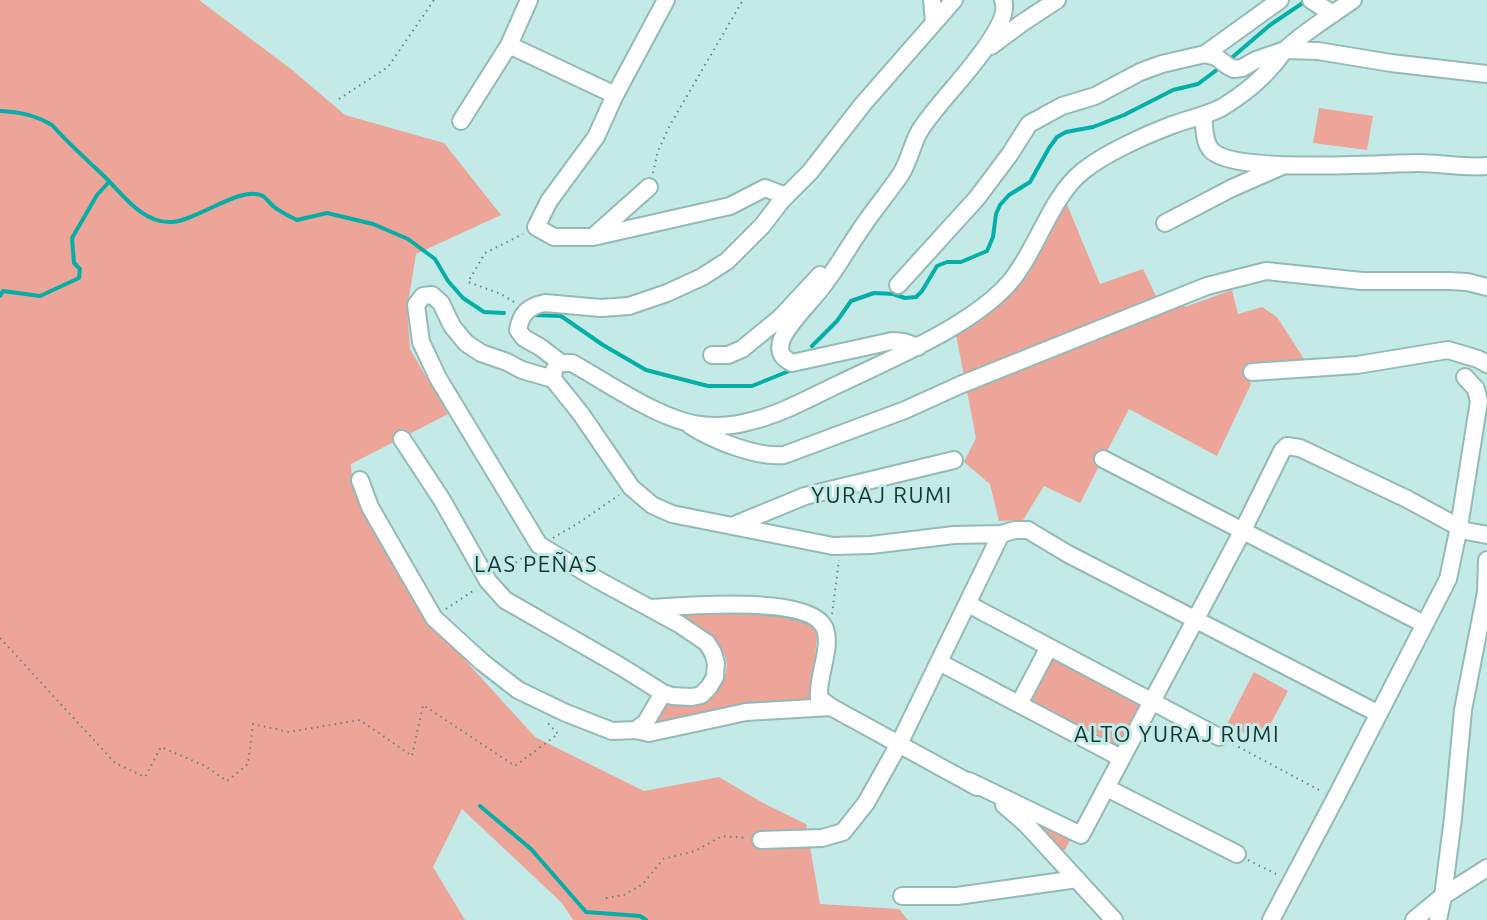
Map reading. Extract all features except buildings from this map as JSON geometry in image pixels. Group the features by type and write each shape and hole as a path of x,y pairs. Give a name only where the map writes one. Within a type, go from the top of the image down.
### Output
{"street":[{"path":"461,121 509,45 528,0"},
{"path":"666,0 615,95 596,137 549,201 536,227 554,237 593,237 730,206 765,188 786,196"},
{"path":"932,0 934,22"},
{"path":"954,0 856,112 810,172 727,261 702,277 667,293 615,308 545,303 527,310 519,321 518,330 524,338 540,346 561,363 572,363 704,434 765,454 784,455 905,410 960,385 1207,286 1266,271 1362,281 1449,281 1487,287"},
{"path":"978,58 1003,16 1006,6 1003,0"},
{"path":"918,347 892,341 792,363 782,357 780,351 781,340 839,263 902,172 919,133 932,113 978,58 997,40 1057,0"},
{"path":"898,285 977,198 1029,124 1062,106 1095,96 1140,72 1162,64 1205,54 1280,0"},
{"path":"1311,0 1333,14"},
{"path":"680,420 699,425 725,426 764,417 801,403 918,347 964,319 998,295 1010,282 1020,269 1064,192 1083,171 1147,136 1222,107 1244,92 1271,68 1285,50 1353,0"},
{"path":"509,45 615,95"},
{"path":"1205,54 1216,57 1234,69 1242,68 1256,60 1285,50 1318,51 1391,63 1487,74"},
{"path":"1203,116 1205,136 1213,152 1235,162 1284,165 1419,163 1486,166"},
{"path":"1165,223 1232,188 1284,165"},
{"path":"593,237 649,187"},
{"path":"712,355 728,355 742,349 780,318 816,278 839,263"},
{"path":"402,439 442,500 488,581 505,600 663,693 672,696 701,695 710,687 715,677 714,652 706,643 679,624 553,555 540,545 438,378 421,342 416,305 423,296 432,295 441,303 452,326 466,343 481,353 522,370 553,379 581,414 631,487 652,505 672,514 834,546 871,546 954,535 1001,534 1015,530 1028,530 1068,554 1379,714"},
{"path":"1252,372 1356,365 1449,350 1487,364"},
{"path":"553,379 554,369 561,363"},
{"path":"1270,920 1448,579 1459,527 1479,401 1476,389 1465,377"},
{"path":"650,608 712,603 790,608 814,616 825,627 827,640 818,689 819,698 831,707 969,781 1081,835 1243,530 1282,451 1287,446 1300,448 1407,499 1466,531 1487,536"},
{"path":"1103,459 1424,624"},
{"path":"732,526 805,496 954,460"},
{"path":"360,480 370,507 434,618 482,662 518,690 566,713 612,731 636,730 649,733 746,712 831,707"},
{"path":"761,840 822,838 843,832 866,802 899,744 1001,534"},
{"path":"1438,920 1453,818 1463,710 1486,592 1487,560"},
{"path":"968,604 1220,737"},
{"path":"1019,704 1049,647"},
{"path":"939,662 1121,758"},
{"path":"636,730 646,722 663,693"},
{"path":"969,781 1004,805 1027,825 1114,920"},
{"path":"1107,788 1237,854"},
{"path":"1414,920 1443,896 1484,874"},
{"path":"902,896 957,896 1077,879"}],"path":[{"path":"339,99 388,67 434,0"},
{"path":"649,187 658,151 670,125 743,0"},
{"path":"527,310 501,294 468,282 485,253 536,227"},
{"path":"540,545 577,524 631,487"},
{"path":"825,627 832,616 838,562 844,546"},
{"path":"0,638 115,763 145,777 161,747 205,766 227,781 248,764 253,724 289,732 360,720 412,756 423,705 515,766 558,734 542,716"},
{"path":"1220,737 1335,799"},
{"path":"606,898 624,895 643,884 663,859 694,851 722,836 761,840"},
{"path":"1237,854 1291,882"}],"shaded area":[{"path":"0,0 199,0 291,69 345,115 444,143 501,215 416,254 407,309 410,349 448,414 351,464 352,482 389,556 436,628 535,737 644,791 719,777 763,803 806,824 820,904 899,909 908,920 573,920 562,903 462,809 433,867 465,920 0,920"},
{"path":"1319,108 1373,116 1367,150 1313,143"},
{"path":"1066,202 1100,284 1143,269 1156,296 1177,289 1185,307 1232,290 1238,314 1262,307 1277,317 1306,362 1243,367 1251,384 1217,456 1129,409 1080,503 1044,486 1023,520 999,521 990,484 964,462 976,438 956,335 998,305 1020,284 1042,250"},
{"path":"715,607 797,616 811,623 817,635 810,700 652,726 668,701 688,706 699,704 713,694 724,679 727,662 714,640 700,629 669,612"},
{"path":"1050,654 1144,703 1120,749 1026,700"},
{"path":"1254,672 1288,691 1261,742 1227,724"},
{"path":"1021,811 1072,837 1063,853"}],"waterway":[{"path":"1228,61 1270,25 1307,0"},
{"path":"812,346 837,321 851,301 874,293 893,294 905,298 916,297 937,266 947,262 961,262 987,251 993,237 996,214 1000,205 1009,195 1030,182 1057,137 1066,132 1093,127 1124,115 1173,90 1198,84 1222,66"},
{"path":"0,111 27,115 52,125 126,200 152,218 172,222 182,220 232,199 254,194 263,196 276,208 297,220 327,213 373,224 408,239 435,259 448,281 463,298 484,312 504,313"},
{"path":"0,296 3,291 40,296 79,278 80,269 74,263 72,238 97,195 109,182"},
{"path":"533,315 561,316 603,345 646,370 708,386 752,386 789,371"},
{"path":"480,806 531,849 586,912 640,916 646,920"}],"district":[{"name":"YURAJ RUMI","path":"882,496"},
{"name":"LAS PEÑAS","path":"536,565"},
{"name":"ALTO YURAJ RUMI","path":"1177,735"}]}
